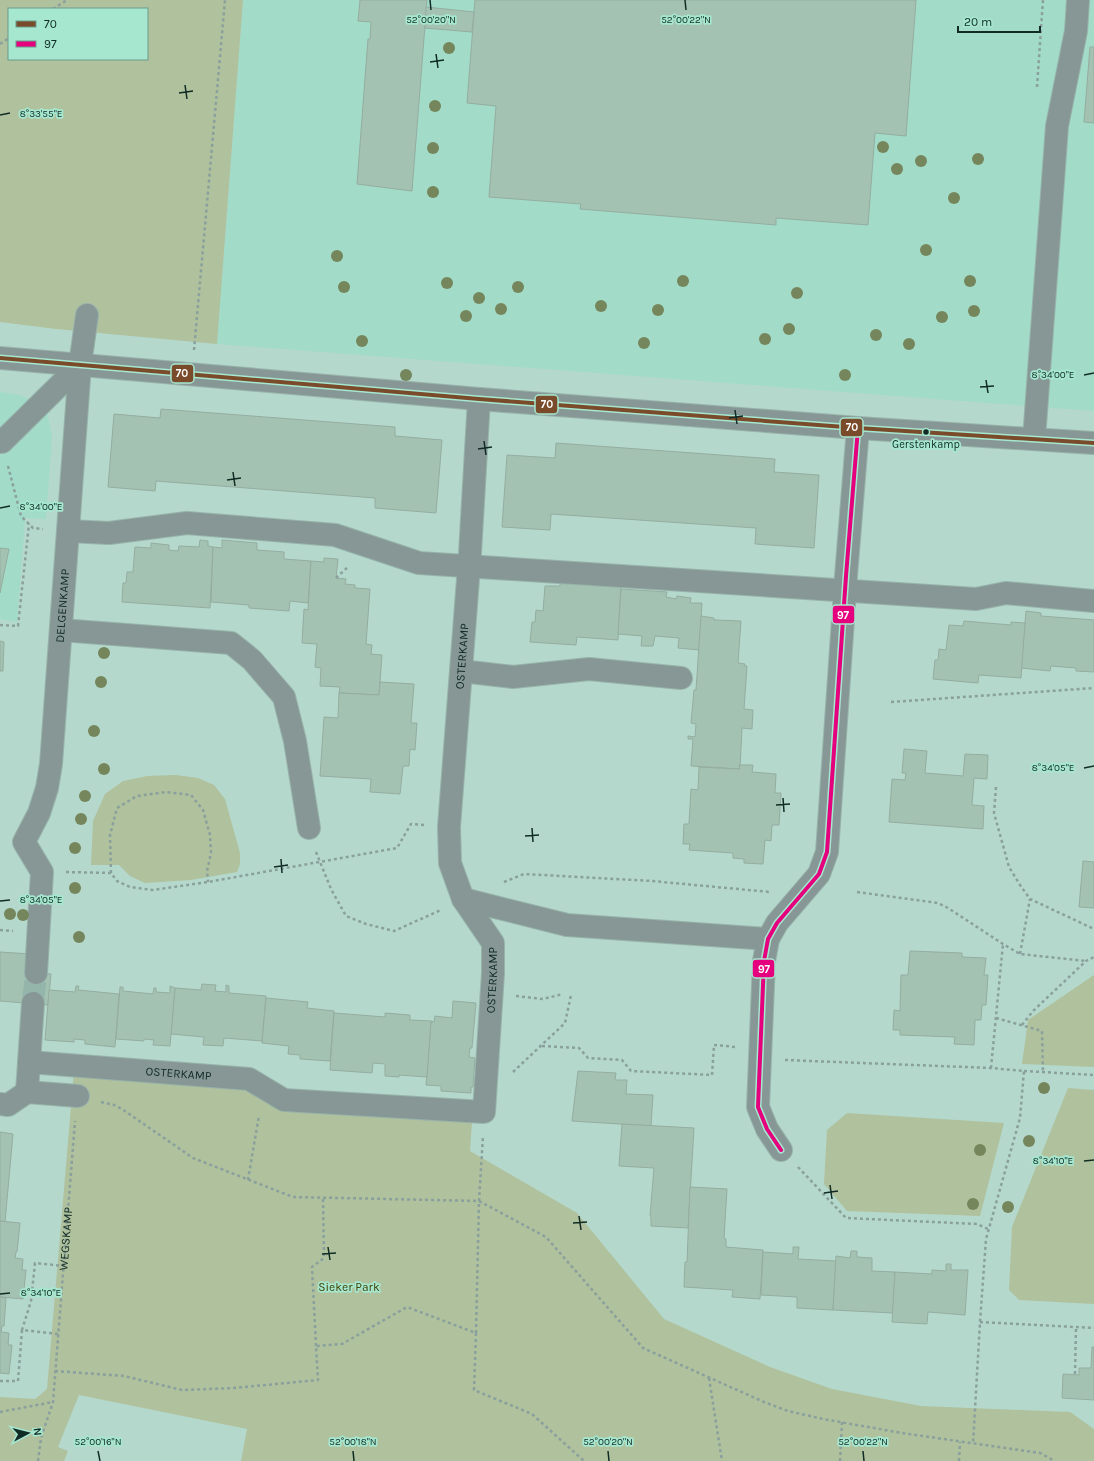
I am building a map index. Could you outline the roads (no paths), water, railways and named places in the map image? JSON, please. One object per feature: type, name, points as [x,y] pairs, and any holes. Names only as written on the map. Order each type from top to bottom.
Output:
[{"type":"street","points":[[1034,439],[1057,126],[1076,31],[1078,0]]},
{"type":"street","name":"DELGENKAMP","points":[[36,973],[42,872],[24,842],[39,813],[47,788],[51,764],[80,365],[87,315]]},
{"type":"street","points":[[0,358],[480,399],[858,428],[1094,443]]},
{"type":"street","points":[[1,442],[80,365]]},
{"type":"street","name":"OSTERKAMP","points":[[29,1062],[249,1079],[284,1100],[485,1104],[492,993],[493,943],[463,899],[450,863],[448,827],[461,671],[480,399]]},
{"type":"street","points":[[781,1150],[767,1128],[758,1107],[764,961],[768,939],[777,923],[819,874],[827,852],[858,428]]},
{"type":"street","points":[[68,531],[109,533],[187,523],[335,535],[419,563],[976,599],[1006,593],[1094,601]]},
{"type":"street","points":[[61,630],[231,643],[252,660],[284,697],[295,741],[309,828]]},
{"type":"street","points":[[461,671],[513,677],[589,669],[681,678]]},
{"type":"street","points":[[463,899],[567,925],[768,939]]},
{"type":"street","points":[[27,1092],[33,1003]]},
{"type":"street","points":[[0,1104],[8,1105],[27,1092],[78,1096]]},
{"type":"tunnel","points":[[33,1003],[36,973]]},
{"type":"place","name":"Gerstenkamp","points":[[926,432]]},
{"type":"park label","name":"Sieker Park","points":[[349,1287]]}]
